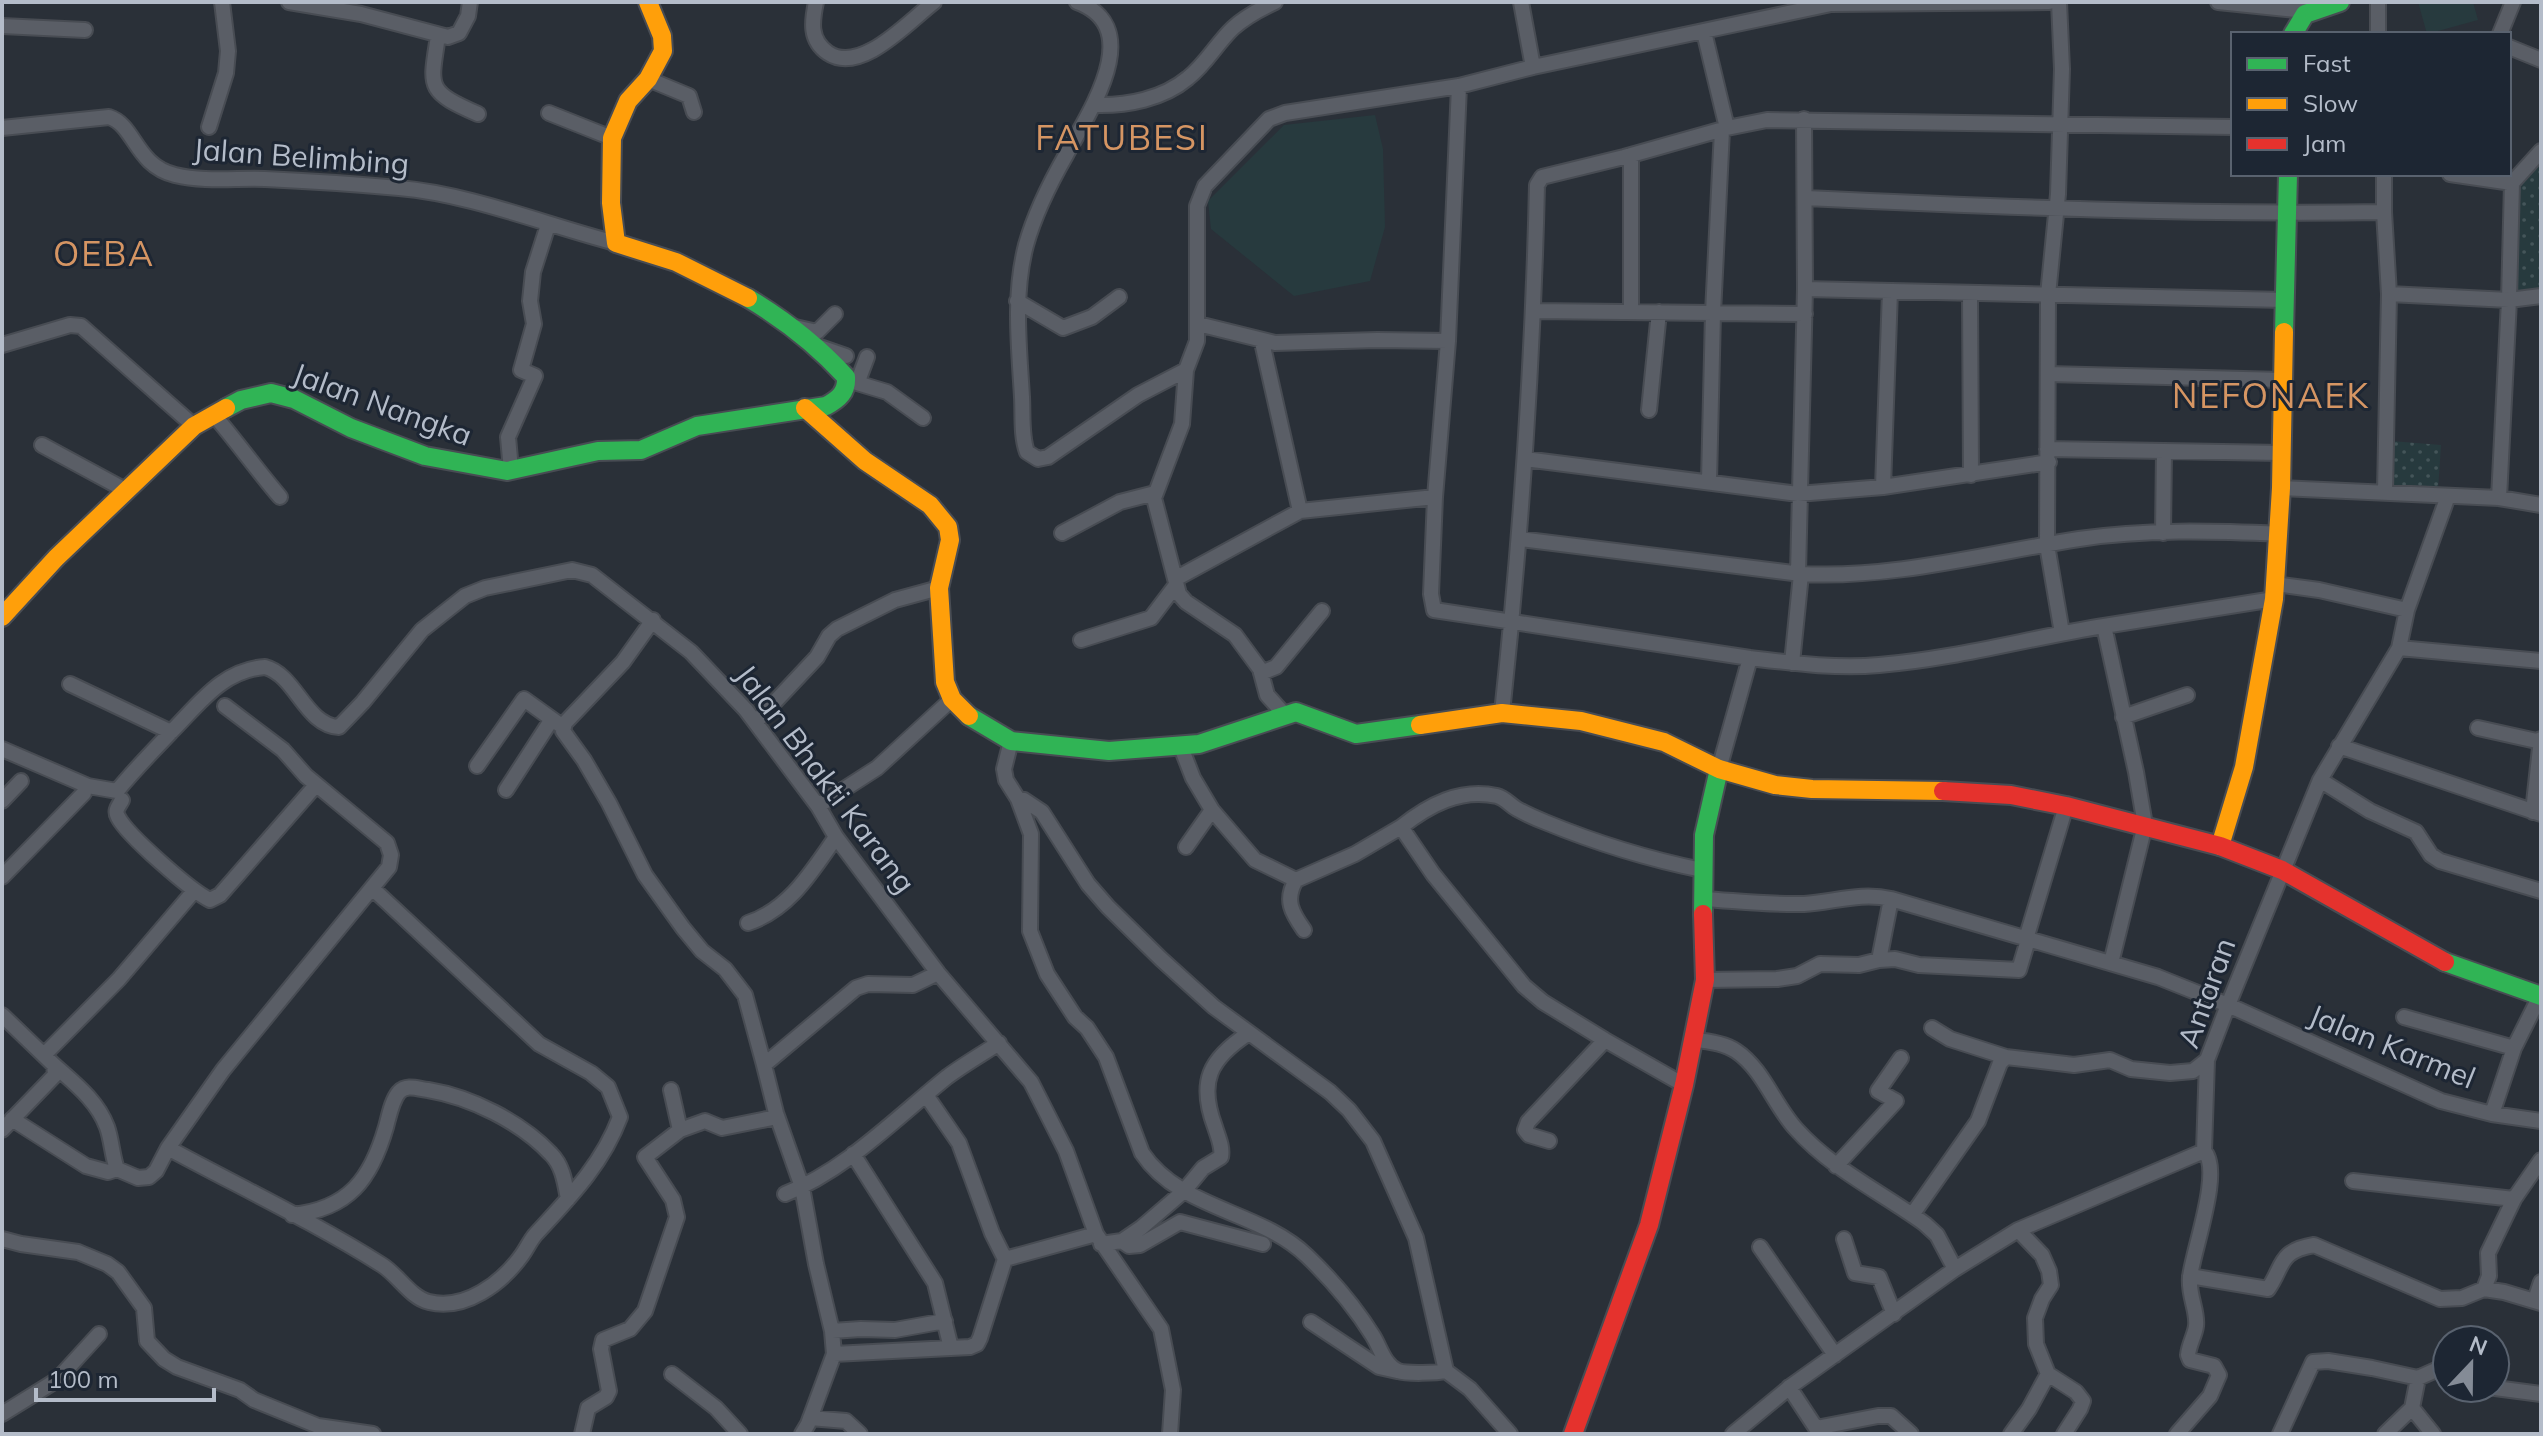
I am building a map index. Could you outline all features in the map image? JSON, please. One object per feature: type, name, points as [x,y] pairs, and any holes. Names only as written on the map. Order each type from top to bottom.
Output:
[{"type":"street","points":[[209,127],[226,73],[228,51],[222,2]]},
{"type":"street","points":[[289,2],[361,14],[448,37],[459,33],[468,16],[470,2]]},
{"type":"street","points":[[648,2],[664,45],[662,55],[648,79],[628,101],[612,138],[611,203],[616,243],[650,253],[710,278],[766,308],[819,347],[852,381],[887,392],[923,418]]},
{"type":"street","points":[[816,2],[812,28],[818,44],[834,56],[848,59],[881,45],[934,2]]},
{"type":"street","points":[[1077,2],[1092,10],[1107,30],[1110,53],[1105,79],[1095,105],[1036,215],[1026,247],[1017,301],[1025,447],[1030,455],[1038,459],[1048,457],[1138,395],[1186,370]]},
{"type":"street","points":[[1095,105],[1123,104],[1166,92],[1188,78],[1234,28],[1251,14],[1275,2]]},
{"type":"street","points":[[1521,2],[1533,67]]},
{"type":"street","points":[[1284,714],[1267,695],[1261,673],[1235,635],[1186,602],[1177,582],[1156,509],[1155,493],[1182,424],[1186,370],[1195,349],[1199,196],[1269,119],[1285,113],[1459,86],[1533,67],[1831,3],[2049,2]]},
{"type":"street","points":[[2059,2],[2062,69],[2057,209],[2048,295],[2047,545],[2062,633]]},
{"type":"street","points":[[2218,2],[2306,11],[2340,2]]},
{"type":"street","points":[[2378,2],[2378,32]]},
{"type":"street","points":[[2501,32],[2513,2]]},
{"type":"street","points":[[2293,32],[2306,11]]},
{"type":"street","points":[[2,26],[85,30]]},
{"type":"street","points":[[1704,32],[1725,129],[1713,313],[1709,481]]},
{"type":"street","points":[[438,36],[432,71],[434,85],[444,96],[478,114]]},
{"type":"street","points":[[2511,48],[2541,60]]},
{"type":"street","points":[[648,79],[689,96],[694,112]]},
{"type":"street","points":[[1459,86],[1448,341],[1435,497],[1431,594],[1434,610],[1750,658],[1792,663],[1875,665],[1916,661],[2275,592],[2319,590],[2407,610]]},
{"type":"street","points":[[549,113],[612,138]]},
{"type":"street","name":"Jalan Belimbing","points":[[2,128],[109,117],[123,125],[134,145],[156,167],[173,175],[416,190],[460,199],[616,243]]},
{"type":"street","points":[[1792,663],[1800,574],[1798,494],[1805,314],[1804,119]]},
{"type":"street","points":[[1502,713],[1520,539],[1539,180],[1545,175],[1767,120],[2231,127]]},
{"type":"street","points":[[2499,498],[2512,183],[2541,151]]},
{"type":"street","points":[[1631,155],[1631,312]]},
{"type":"street","points":[[2220,846],[2244,767],[2275,592],[2280,534],[2288,176]]},
{"type":"street","points":[[2384,176],[2389,294],[2385,491]]},
{"type":"street","points":[[2464,176],[2512,183]]},
{"type":"street","points":[[1806,198],[2057,209],[2384,212]]},
{"type":"street","points":[[511,470],[508,437],[535,376],[521,370],[534,324],[530,301],[533,272],[548,225]]},
{"type":"street","points":[[1805,289],[2285,300]]},
{"type":"street","points":[[1883,487],[1890,291]]},
{"type":"street","points":[[1970,294],[1971,475]]},
{"type":"street","points":[[2389,294],[2509,300],[2541,296]]},
{"type":"street","points":[[1017,301],[1063,328],[1092,317],[1119,297]]},
{"type":"street","points":[[1534,311],[1805,314]]},
{"type":"street","points":[[1649,410],[1659,312]]},
{"type":"street","points":[[795,327],[817,332],[835,314]]},
{"type":"street","points":[[1198,324],[1262,342],[1448,341]]},
{"type":"street","points":[[2,345],[70,325],[81,326],[194,426]]},
{"type":"street","points":[[1262,342],[1300,511]]},
{"type":"street","points":[[819,347],[846,356]]},
{"type":"street","points":[[852,381],[867,357]]},
{"type":"street","points":[[2048,374],[2283,380]]},
{"type":"street","name":"Jalan Nangka","points":[[2,617],[56,558],[194,426],[241,400],[271,393],[294,399],[351,428],[425,456],[473,468],[511,470],[598,451],[641,450],[697,426],[826,406],[839,399],[852,381]]},
{"type":"street","points":[[805,408],[865,461],[916,494],[943,518],[950,540],[939,588],[945,682],[952,699],[975,722],[1011,741],[1109,751],[1181,747],[1296,712],[1309,714],[1334,729],[1356,734],[1502,713],[1581,721],[1632,733],[1664,742],[1719,769],[1775,785],[1812,789],[1959,791],[2011,795],[2145,825],[2220,846],[2282,870],[2450,965],[2540,996],[2514,1048],[2492,1114]]},
{"type":"street","points":[[214,415],[280,497]]},
{"type":"street","points":[[42,445],[127,491]]},
{"type":"street","points":[[1525,459],[1798,494],[1971,475],[2048,456],[2164,452],[2282,453]]},
{"type":"street","points":[[2163,533],[2164,452]]},
{"type":"street","points":[[2281,488],[2499,498],[2541,505]]},
{"type":"street","points":[[1062,533],[1120,502],[1155,493]]},
{"type":"street","name":"Antaran","points":[[2177,1434],[2210,1396],[2219,1375],[2214,1366],[2190,1360],[2188,1355],[2196,1328],[2190,1276],[2208,1195],[2211,1164],[2204,1151],[2207,1060],[2320,780],[2399,648],[2407,610],[2448,496]]},
{"type":"street","points":[[1081,640],[1151,618],[1177,582],[1300,511],[1435,497]]},
{"type":"street","points":[[1520,539],[1800,574],[1860,573],[2082,538],[2228,531],[2280,534]]},
{"type":"street","name":"Jalan Bhakti Karang","points":[[2,749],[88,786],[117,791],[144,757],[212,688],[241,674],[265,667],[280,674],[326,724],[339,727],[422,630],[450,606],[485,588],[572,570],[583,571],[605,583],[691,652],[756,722],[818,806],[836,837],[938,973],[1031,1082],[1066,1151],[1099,1239],[1161,1329],[1173,1390],[1170,1434]]},
{"type":"street","points":[[756,722],[817,657],[829,636],[837,629],[895,600],[939,588]]},
{"type":"street","points":[[1261,673],[1276,667],[1322,611]]},
{"type":"street","points":[[506,790],[558,723],[623,662],[653,620]]},
{"type":"street","points":[[2104,626],[2145,825],[2111,963]]},
{"type":"street","points":[[2399,648],[2541,661]]},
{"type":"street","points":[[1573,1434],[1649,1225],[1684,1085],[1705,980],[1704,835],[1750,658]]},
{"type":"street","points":[[70,684],[171,732]]},
{"type":"street","points":[[2123,717],[2187,695]]},
{"type":"street","points":[[477,766],[524,699],[558,723],[609,803],[645,875],[702,951],[725,969],[745,995],[777,1117],[802,1187],[832,1331],[834,1354],[802,1434]]},
{"type":"street","points":[[818,806],[877,768],[952,699]]},
{"type":"street","points":[[49,1060],[55,1075],[7,1125],[86,1166],[108,1172],[117,1169],[138,1178],[149,1177],[223,1070],[389,867],[391,855],[387,843],[316,785],[283,750],[225,706]]},
{"type":"street","points":[[2339,746],[2537,813],[2541,740],[2478,728]]},
{"type":"street","points":[[1011,741],[1004,769],[1006,780],[1018,799],[1031,834],[1030,931],[1047,974],[1106,1057],[1142,1153],[1162,1176],[1184,1191],[1271,1231],[1306,1254],[1339,1290],[1373,1335],[1383,1357],[1398,1371]]},
{"type":"street","points":[[1181,747],[1193,778],[1212,810],[1255,860],[1296,880]]},
{"type":"street","points":[[2320,780],[2370,811],[2416,832],[2431,855],[2440,861],[2541,891]]},
{"type":"street","points":[[2,801],[21,781]]},
{"type":"street","points":[[122,800],[116,810],[117,816],[194,891],[210,900],[220,895],[316,785]]},
{"type":"street","points":[[2,877],[84,793]]},
{"type":"street","points":[[1304,930],[1293,914],[1289,899],[1296,880],[1355,854],[1401,827],[1426,807],[1462,797],[1499,796],[1527,815],[1578,836],[1647,858],[1702,870]]},
{"type":"street","points":[[1018,799],[1042,812],[1088,884],[1108,907],[1214,1007],[1330,1092],[1349,1110],[1373,1141],[1416,1238],[1446,1371],[1470,1389],[1510,1434]]},
{"type":"street","points":[[1705,980],[1777,979],[1797,976],[1820,964],[1859,965],[1895,959],[1919,965],[2019,970],[2066,806]]},
{"type":"street","points":[[1186,847],[1212,810]]},
{"type":"street","points":[[1401,827],[1433,874],[1524,986],[1543,1002],[1684,1085]]},
{"type":"street","points":[[748,923],[767,915],[795,893],[836,837]]},
{"type":"street","points":[[168,1148],[384,1266],[427,1302],[458,1304],[500,1278],[587,1178],[620,1117],[608,1087],[591,1073],[539,1044],[372,888]]},
{"type":"street","points":[[49,1060],[194,891]]},
{"type":"street","name":"Jalan Karmel","points":[[1703,899],[1774,905],[1861,896],[1891,899],[2158,977],[2228,1005],[2441,1101],[2492,1114],[2541,1121]]},
{"type":"street","points":[[1879,960],[1891,899]]},
{"type":"street","points":[[764,1065],[856,988],[868,984],[921,983],[938,973]]},
{"type":"street","points":[[2,1015],[84,1092],[102,1116],[117,1169]]},
{"type":"street","points":[[2404,1017],[2514,1048]]},
{"type":"street","points":[[1932,1028],[1950,1039],[2006,1057],[2074,1065],[2110,1060],[2131,1069],[2159,1073],[2193,1071],[2207,1060]]},
{"type":"street","points":[[1122,1241],[1184,1191],[1203,1168],[1222,1154],[1208,1103],[1208,1076],[1220,1057],[1249,1033]]},
{"type":"street","points":[[1549,1141],[1529,1135],[1525,1130],[1528,1122],[1605,1040]]},
{"type":"street","points":[[1694,1040],[1737,1051],[1764,1082],[1794,1127],[1836,1166],[1912,1215],[1937,1235],[1955,1269]]},
{"type":"street","points":[[785,1194],[802,1187],[853,1154],[951,1075],[999,1043]]},
{"type":"street","points":[[1912,1215],[1972,1132],[1985,1106],[1996,1071],[2006,1057]]},
{"type":"street","points":[[1836,1166],[1896,1101],[1878,1091],[1901,1058]]},
{"type":"street","points":[[291,1215],[316,1213],[362,1182],[380,1148],[393,1104],[399,1092],[409,1087],[452,1094],[527,1133],[559,1165],[568,1199]]},
{"type":"street","points":[[671,1090],[680,1130]]},
{"type":"street","points":[[834,1354],[970,1347],[977,1344],[1005,1259],[992,1233],[959,1143],[926,1095]]},
{"type":"street","points":[[582,1434],[588,1408],[606,1397],[609,1391],[601,1349],[603,1340],[630,1329],[645,1311],[677,1217],[673,1200],[645,1157],[680,1130],[705,1121],[722,1128],[777,1117]]},
{"type":"street","points":[[1733,1434],[1789,1387],[1955,1269],[2018,1230],[2204,1151]]},
{"type":"street","points":[[853,1154],[935,1283],[951,1348]]},
{"type":"street","points":[[2484,1289],[2489,1276],[2488,1253],[2514,1199],[2541,1160]]},
{"type":"street","points":[[2353,1181],[2514,1199]]},
{"type":"street","points":[[1005,1259],[1099,1239],[1122,1241],[1129,1246],[1140,1245],[1180,1222],[1263,1244]]},
{"type":"street","points":[[2018,1230],[2042,1255],[2049,1271],[2051,1285],[2035,1318],[2036,1344],[2048,1374],[2076,1392],[2083,1401],[2064,1434]]},
{"type":"street","points":[[2,1239],[78,1252],[118,1272],[144,1308],[147,1341],[164,1359],[177,1367],[240,1390],[254,1400],[318,1426],[373,1434]]},
{"type":"street","points":[[1844,1239],[1855,1273],[1879,1277],[1894,1314]]},
{"type":"street","points":[[2190,1276],[2268,1289],[2286,1256],[2314,1245],[2440,1299],[2462,1298],[2484,1289],[2538,1302],[2541,1282]]},
{"type":"street","points":[[1760,1247],[1835,1355]]},
{"type":"street","points":[[832,1331],[895,1330],[945,1321]]},
{"type":"street","points":[[1311,1322],[1379,1367],[1398,1371],[1446,1371]]},
{"type":"street","points":[[2,1414],[57,1380],[99,1334]]},
{"type":"street","points":[[2280,1434],[2313,1362],[2328,1361],[2418,1378],[2431,1372]]},
{"type":"street","points":[[672,1374],[716,1408],[740,1434]]},
{"type":"street","points":[[2011,1434],[2048,1374]]},
{"type":"street","points":[[2385,1434],[2412,1408],[2418,1378]]},
{"type":"street","points":[[1789,1387],[1816,1428],[1891,1416],[1911,1434]]},
{"type":"street","points":[[2511,1390],[2541,1394]]},
{"type":"street","points":[[2412,1408],[2433,1434]]},
{"type":"street","points":[[810,1418],[846,1421],[860,1434]]},
{"type":"green space","points":[[2418,2],[2473,2],[2478,20],[2426,32]]},
{"type":"green space","points":[[1375,115],[1383,149],[1385,227],[1370,281],[1294,296],[1211,229],[1208,201],[1284,125]]},
{"type":"green space","points":[[2541,159],[2541,292],[2516,294],[2519,186]]},
{"type":"green space","points":[[2391,441],[2441,445],[2438,490],[2388,486]]},
{"type":"traffic: fast","points":[[2294,32],[2305,14],[2340,2]]},
{"type":"traffic: fast","points":[[2284,332],[2288,176]]},
{"type":"traffic: fast","points":[[226,408],[241,400],[271,393],[294,399],[351,428],[425,456],[507,471],[598,451],[641,450],[697,426],[826,406],[838,398],[844,391],[846,377],[800,334],[748,298]]},
{"type":"traffic: fast","points":[[969,716],[1011,741],[1109,751],[1199,744],[1296,712],[1356,734],[1420,725]]},
{"type":"traffic: fast","points":[[1703,914],[1704,835],[1719,769]]},
{"type":"traffic: fast","points":[[2445,962],[2541,996]]},
{"type":"traffic: slow","points":[[648,2],[662,36],[663,51],[648,79],[628,101],[612,138],[611,203],[616,243],[676,262],[748,298]]},
{"type":"traffic: slow","points":[[2220,846],[2244,767],[2274,599],[2281,488],[2284,332]]},
{"type":"traffic: slow","points":[[2,617],[56,558],[194,426],[226,408]]},
{"type":"traffic: slow","points":[[805,408],[865,461],[930,505],[948,527],[950,540],[939,588],[945,682],[952,699],[969,716]]},
{"type":"traffic: slow","points":[[1420,725],[1502,713],[1581,721],[1664,742],[1719,769],[1775,785],[1812,789],[1943,791]]},
{"type":"traffic: jam","points":[[1943,791],[2011,795],[2220,846],[2282,870],[2445,962]]},
{"type":"traffic: jam","points":[[1573,1434],[1649,1225],[1684,1085],[1705,980],[1703,914]]},
{"type":"district","name":"FATUBESI","points":[[1122,138]]},
{"type":"district","name":"OEBA","points":[[104,254]]},
{"type":"district","name":"NEFONAEK","points":[[2271,396]]}]
